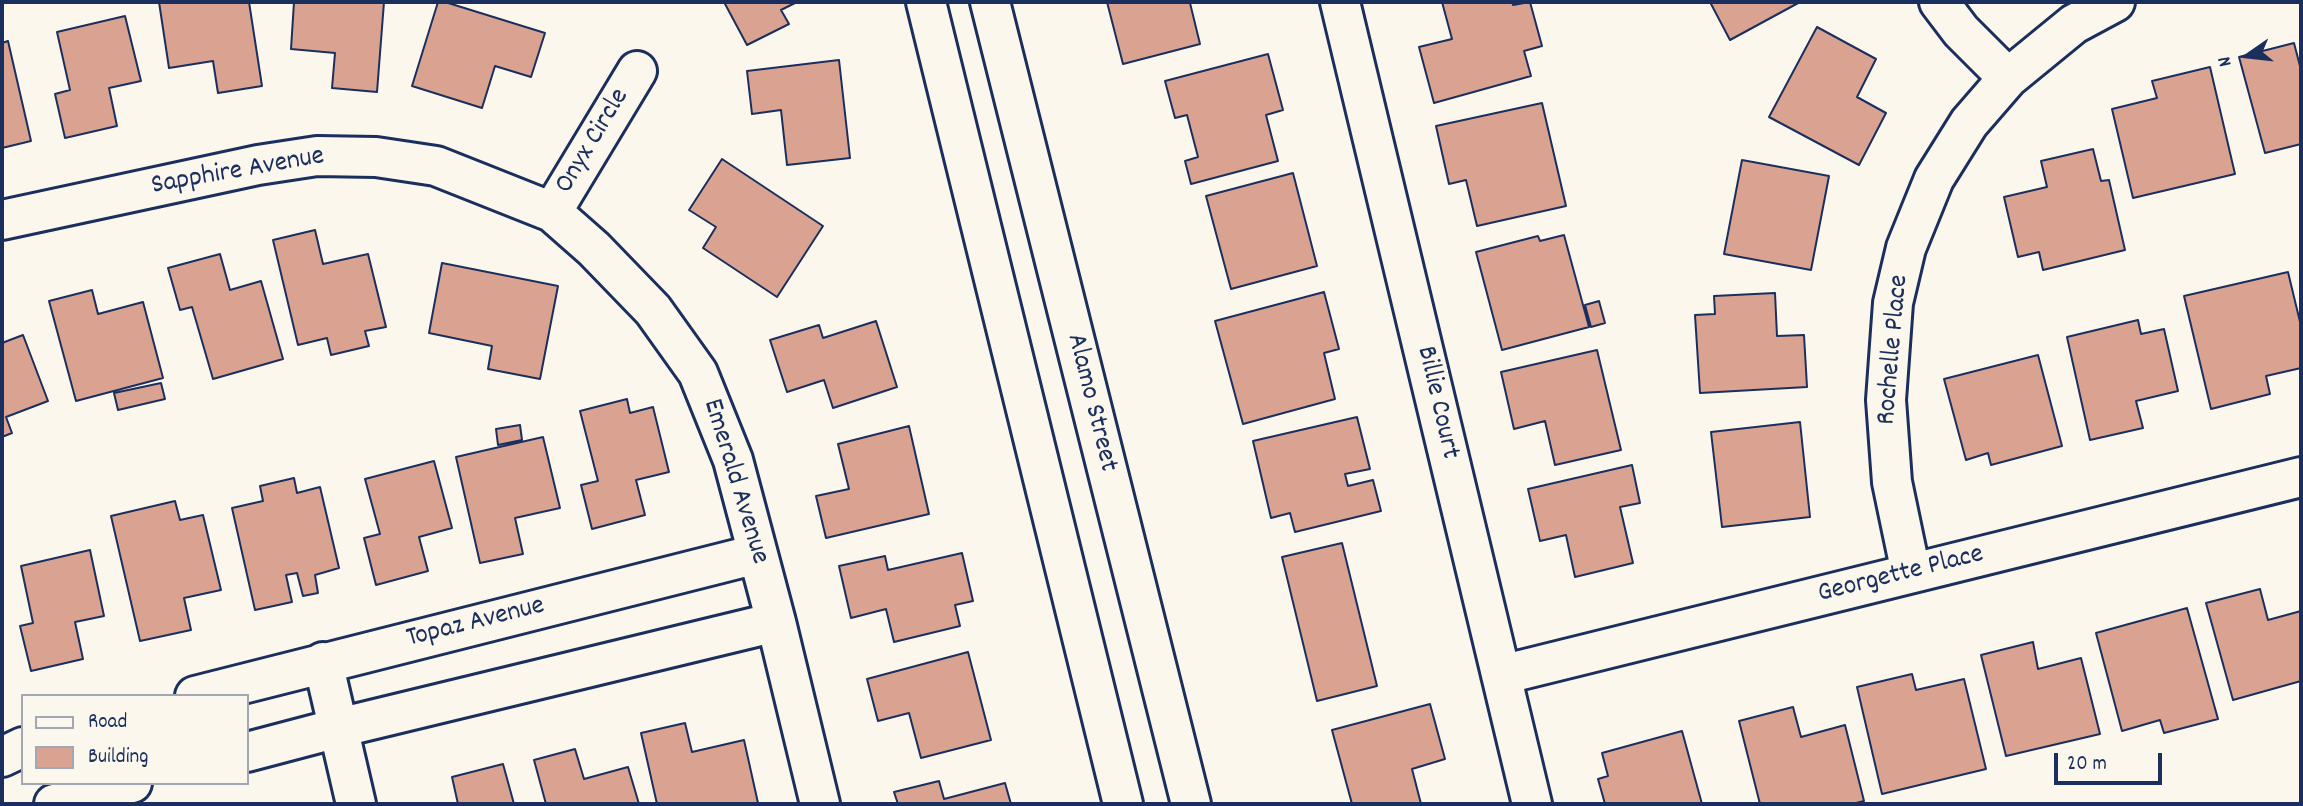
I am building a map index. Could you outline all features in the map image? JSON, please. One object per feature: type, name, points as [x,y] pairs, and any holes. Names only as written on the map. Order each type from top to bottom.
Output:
[{"type":"street","points":[[926,2],[1123,804]]},
{"type":"street","name":"Alamo Street","points":[[990,2],[1191,804]]},
{"type":"street","name":"Billie Court","points":[[1340,2],[1532,804]]},
{"type":"street","points":[[1939,2],[1961,31],[2008,78]]},
{"type":"street","name":"Rochelle Place","points":[[1911,573],[1892,482],[1885,400],[1893,303],[1906,248],[1934,179],[1969,123],[2008,78],[2074,24],[2115,2]]},
{"type":"street","name":"Onyx Circle","points":[[552,212],[637,71]]},
{"type":"street","name":"Sapphire Avenue","points":[[2,220],[258,165],[317,156],[376,157],[436,166],[552,212]]},
{"type":"street","name":"Emerald Avenue","points":[[552,212],[594,248],[653,310],[698,373],[733,460],[820,804]]},
{"type":"street","name":"Georgette Place","points":[[1501,675],[2301,477]]},
{"type":"street","name":"Topaz Avenue","points":[[203,694],[757,554]]},
{"type":"street","points":[[248,752],[776,622]]},
{"type":"street","points":[[323,662],[356,804]]},
{"type":"street","points":[[2,757],[21,748]]},
{"type":"street","points":[[54,804],[125,785]]},
{"type":"building","points":[[159,2],[249,2],[262,86],[218,93],[213,61],[169,68]]},
{"type":"building","points":[[294,2],[384,2],[377,92],[332,88],[335,53],[291,49]]},
{"type":"building","points":[[438,2],[545,33],[531,77],[495,66],[482,108],[412,86]]},
{"type":"building","points":[[724,2],[797,2],[781,10],[789,24],[747,45]]},
{"type":"building","points":[[1107,2],[1196,2],[1190,3],[1200,44],[1123,64]]},
{"type":"building","points":[[1442,2],[1512,2],[1513,5],[1530,2],[1542,46],[1524,51],[1531,76],[1434,103],[1419,47],[1452,39]]},
{"type":"building","points":[[1710,2],[1800,2],[1730,40]]},
{"type":"building","points":[[125,16],[141,81],[109,88],[117,126],[65,138],[55,94],[70,90],[57,32]]},
{"type":"building","points":[[1817,27],[1876,59],[1857,97],[1886,113],[1859,165],[1769,117]]},
{"type":"building","points":[[8,41],[31,141],[2,148],[2,43]]},
{"type":"building","points":[[2294,43],[2301,70],[2301,144],[2265,153],[2239,57]]},
{"type":"building","points":[[1268,54],[1283,110],[1266,115],[1278,161],[1191,184],[1185,161],[1198,157],[1187,115],[1175,118],[1165,81]]},
{"type":"building","points":[[839,60],[850,158],[787,165],[781,110],[752,114],[747,71]]},
{"type":"building","points":[[2210,67],[2235,174],[2133,198],[2112,109],[2157,98],[2152,81]]},
{"type":"building","points":[[1542,103],[1566,206],[1477,226],[1466,180],[1449,184],[1436,126]]},
{"type":"building","points":[[2093,149],[2101,181],[2109,180],[2125,250],[2043,270],[2039,252],[2018,257],[2004,197],[2047,187],[2041,161]]},
{"type":"building","points":[[722,159],[823,226],[777,297],[703,248],[716,227],[689,210]]},
{"type":"building","points":[[1742,160],[1829,176],[1811,270],[1724,254]]},
{"type":"building","points":[[1293,173],[1317,266],[1231,289],[1206,196]]},
{"type":"building","points":[[315,230],[323,264],[368,254],[386,327],[365,331],[369,346],[331,355],[327,338],[298,345],[273,240]]},
{"type":"building","points":[[1564,235],[1589,327],[1502,350],[1476,252],[1538,236],[1540,241]]},
{"type":"building","points":[[220,254],[230,290],[261,281],[283,359],[213,379],[192,307],[180,310],[168,268]]},
{"type":"building","points":[[442,263],[558,286],[540,379],[488,369],[492,346],[429,333]]},
{"type":"building","points":[[2288,272],[2301,326],[2301,368],[2266,376],[2270,394],[2211,409],[2184,296]]},
{"type":"building","points":[[92,290],[98,314],[143,302],[163,378],[76,401],[49,301]]},
{"type":"building","points":[[1324,292],[1339,349],[1324,353],[1335,399],[1243,424],[1215,321]]},
{"type":"building","points":[[1775,293],[1777,336],[1804,335],[1807,387],[1700,393],[1695,315],[1715,314],[1714,296]]},
{"type":"building","points":[[1599,301],[1605,323],[1591,327],[1585,305]]},
{"type":"building","points":[[2138,320],[2141,334],[2164,329],[2178,391],[2136,401],[2143,428],[2090,440],[2067,337]]},
{"type":"building","points":[[876,321],[897,387],[833,408],[824,380],[787,392],[770,340],[819,325],[823,338]]},
{"type":"building","points":[[23,335],[48,401],[6,417],[12,433],[2,437],[2,343]]},
{"type":"building","points":[[1597,350],[1621,450],[1555,465],[1545,421],[1514,429],[1501,372]]},
{"type":"building","points":[[2038,355],[2062,446],[1991,465],[1988,453],[1966,460],[1944,379]]},
{"type":"building","points":[[161,383],[165,399],[118,410],[114,393]]},
{"type":"building","points":[[627,399],[630,413],[653,407],[669,472],[636,480],[645,515],[592,529],[581,485],[598,481],[580,411]]},
{"type":"building","points":[[1357,417],[1370,469],[1345,474],[1348,486],[1373,480],[1381,511],[1295,532],[1290,513],[1271,518],[1253,441]]},
{"type":"building","points":[[1800,422],[1810,517],[1722,527],[1711,432]]},
{"type":"building","points":[[520,425],[522,440],[498,445],[496,429]]},
{"type":"building","points":[[909,426],[929,514],[826,538],[816,496],[849,489],[838,444]]},
{"type":"building","points":[[543,437],[560,508],[515,518],[523,554],[480,563],[456,457]]},
{"type":"building","points":[[434,461],[452,528],[419,537],[428,571],[376,585],[364,538],[380,534],[365,479]]},
{"type":"building","points":[[1632,465],[1640,503],[1620,507],[1633,563],[1575,577],[1566,535],[1540,541],[1528,489]]},
{"type":"building","points":[[294,478],[297,493],[320,487],[339,568],[315,575],[318,593],[303,596],[297,573],[286,575],[292,602],[255,610],[232,508],[263,501],[260,486]]},
{"type":"building","points":[[175,501],[180,520],[203,515],[221,590],[184,598],[191,630],[140,641],[111,516]]},
{"type":"building","points":[[1342,543],[1377,686],[1317,701],[1282,557]]},
{"type":"building","points":[[90,550],[104,616],[75,622],[83,659],[31,671],[20,626],[33,623],[21,566]]},
{"type":"building","points":[[962,553],[973,601],[955,605],[960,626],[894,642],[886,609],[851,618],[839,566],[885,556],[888,570]]},
{"type":"building","points":[[2260,589],[2268,620],[2301,611],[2301,681],[2233,700],[2206,603]]},
{"type":"building","points":[[2187,608],[2218,719],[2164,733],[2160,720],[2122,731],[2096,633]]},
{"type":"building","points":[[2033,642],[2038,669],[2081,658],[2100,734],[2006,756],[1981,655]]},
{"type":"building","points":[[968,652],[991,740],[921,758],[909,713],[878,721],[867,679]]},
{"type":"building","points":[[1912,674],[1916,690],[1964,679],[1986,769],[1882,794],[1857,687]]},
{"type":"building","points":[[1430,704],[1445,759],[1412,769],[1421,804],[1352,804],[1332,730]]},
{"type":"building","points":[[1793,707],[1801,737],[1845,725],[1864,801],[1852,804],[1760,804],[1739,721]]},
{"type":"building","points":[[685,723],[692,752],[744,740],[758,803],[657,804],[641,733]]},
{"type":"building","points":[[1682,731],[1702,804],[1605,804],[1598,779],[1608,776],[1602,753]]},
{"type":"building","points":[[575,749],[584,779],[628,767],[639,804],[546,804],[534,760]]},
{"type":"building","points":[[503,764],[514,804],[458,804],[452,777]]},
{"type":"building","points":[[939,781],[944,799],[1005,783],[1011,804],[898,804],[894,792]]}]
